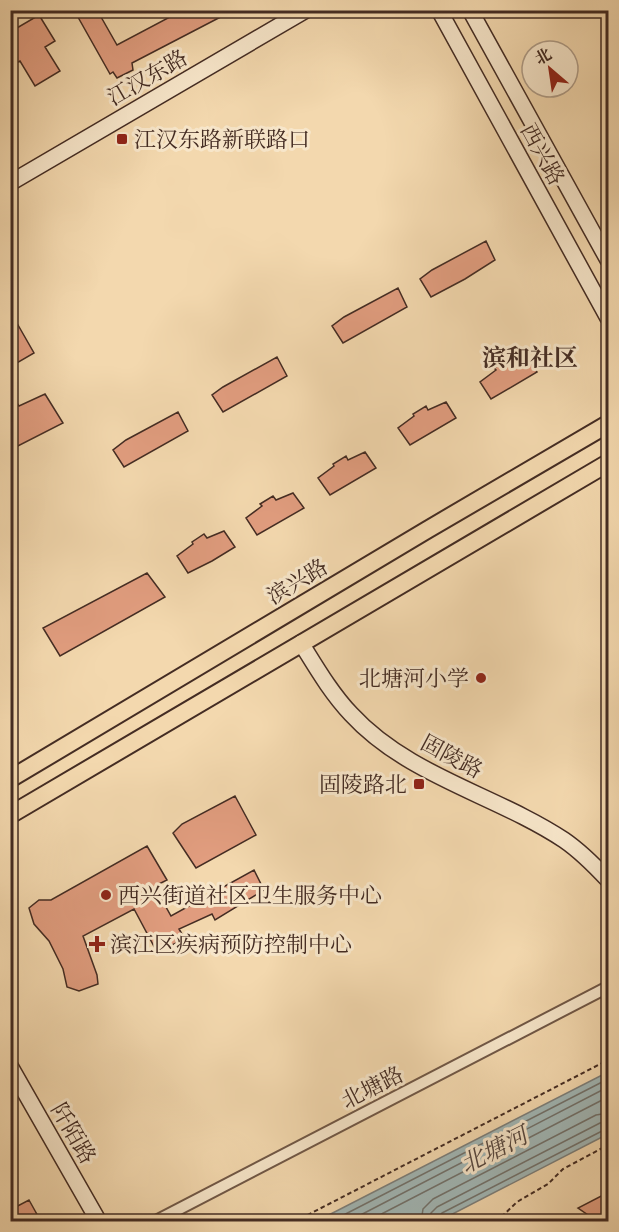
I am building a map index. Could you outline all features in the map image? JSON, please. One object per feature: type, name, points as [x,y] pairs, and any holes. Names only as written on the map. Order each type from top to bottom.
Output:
[{"type":"main road","name":"滨兴路","points":[[10,778],[609,424]]},
{"type":"main road","points":[[10,815],[609,463]]},
{"type":"street","name":"江汉东路","points":[[11,182],[306,10]]},
{"type":"street","name":"西兴路","points":[[439,10],[609,318]]},
{"type":"street","name":"西兴路","points":[[470,10],[609,260]]},
{"type":"street","name":"固陵路","points":[[301,643],[324,680],[352,715],[385,743],[427,771],[519,815],[565,841],[609,880]]},
{"type":"street","name":"北塘路","points":[[154,1221],[609,987]]},
{"type":"street","name":"阡陌路","points":[[10,1066],[99,1221]]},
{"type":"path","points":[[294,1221],[609,1060]]},
{"type":"path","points":[[496,1221],[517,1202],[548,1184],[564,1170],[609,1146]]},
{"type":"water","name":"北塘河","points":[[608,1072],[608,1134],[439,1221],[317,1221]]},
{"type":"building","points":[[74,10],[97,10],[117,45],[183,10],[234,10],[132,63],[133,70],[117,78],[113,72],[110,74]]},
{"type":"building","points":[[39,15],[55,41],[45,47],[60,71],[35,86],[20,61],[10,66],[10,32]]},
{"type":"building","points":[[486,241],[495,260],[431,297],[420,279],[432,270]]},
{"type":"building","points":[[398,288],[407,307],[343,343],[332,326],[344,317]]},
{"type":"building","points":[[10,311],[34,353],[10,367]]},
{"type":"building","points":[[527,356],[537,372],[491,399],[480,382],[496,370],[494,368],[507,360],[510,364]]},
{"type":"building","points":[[277,357],[287,376],[223,412],[212,395]]},
{"type":"building","points":[[45,394],[63,423],[10,450],[10,407],[17,403],[19,406]]},
{"type":"building","points":[[446,402],[456,418],[410,445],[398,428],[426,406],[428,410]]},
{"type":"building","points":[[178,412],[188,431],[124,467],[113,450],[126,440]]},
{"type":"building","points":[[365,452],[376,468],[330,495],[318,478],[346,456],[348,460]]},
{"type":"building","points":[[293,493],[304,508],[257,535],[246,518],[262,506],[260,504],[273,496],[276,500]]},
{"type":"building","points":[[224,531],[235,547],[188,573],[177,556],[204,534],[207,538]]},
{"type":"building","points":[[147,573],[165,597],[60,656],[43,628]]},
{"type":"building","name":"滨江区疾病预防控制中心","points":[[235,796],[256,835],[196,868],[173,833],[182,824]]},
{"type":"building","points":[[147,846],[167,880],[159,884],[160,887],[156,889],[171,916],[254,870],[264,890],[215,920],[212,914],[179,929],[185,939],[157,952],[134,909],[83,936],[98,984],[79,991],[67,987],[63,969],[49,941],[34,924],[29,908],[39,900],[51,900]]},
{"type":"building","points":[[609,1192],[609,1221],[597,1221],[578,1208]]},
{"type":"building","points":[[29,1200],[39,1218],[34,1221],[10,1221],[10,1210]]},
{"type":"place","name":"江汉东路新联路口","points":[[122,139]]},
{"type":"place","name":"北塘河小学","points":[[481,678]]},
{"type":"place","name":"固陵路北","points":[[419,784]]},
{"type":"place","name":"西兴街道社区卫生服务中心","points":[[106,895]]},
{"type":"place","name":"滨江区疾病预防控制中心","points":[[97,944]]},
{"type":"district","name":"滨和社区","points":[[530,358]]}]
